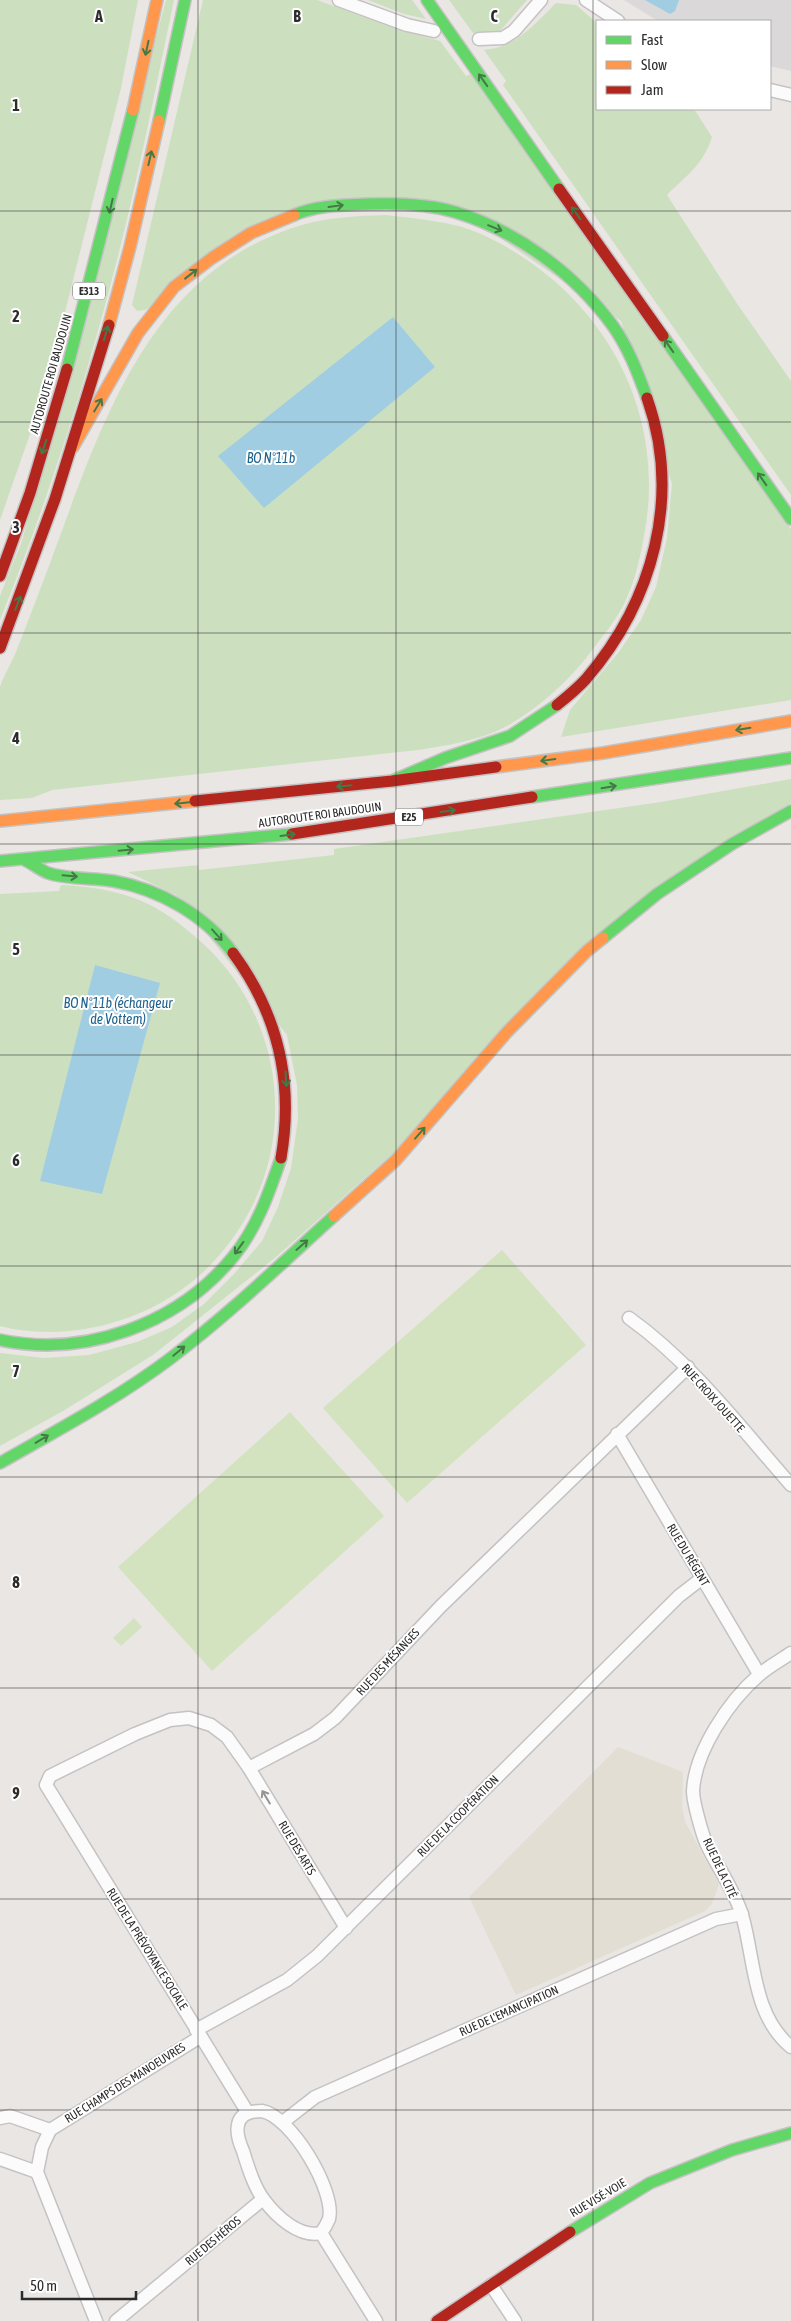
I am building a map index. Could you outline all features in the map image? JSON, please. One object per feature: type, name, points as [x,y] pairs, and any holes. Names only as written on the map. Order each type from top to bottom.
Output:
[{"type":"main road","name":"AUTOROUTE ROI BAUDOUIN","points":[[0,576],[15,538],[55,415],[104,236],[157,0]]},
{"type":"main road","name":"E313","points":[[0,648],[39,549],[73,447],[130,247],[185,0]]},
{"type":"main road","points":[[427,0],[791,519]]},
{"type":"main road","points":[[73,447],[138,333],[174,288],[212,258],[251,233],[298,213],[340,205],[396,204],[455,212],[507,234],[545,257],[585,292],[614,327],[638,372],[656,421],[663,485],[657,542],[639,598],[622,630],[585,680],[553,709],[510,736],[445,758],[392,781]]},
{"type":"main road","points":[[0,821],[392,781],[603,752],[791,721]]},
{"type":"main road","name":"AUTOROUTE ROI BAUDOUIN","points":[[0,862],[277,836],[791,758]]},
{"type":"main road","points":[[0,1463],[103,1402],[171,1358],[246,1295],[396,1160],[507,1032],[587,951],[657,894],[732,844],[791,812]]},
{"type":"main road","points":[[0,1340],[11,1343],[62,1346],[110,1339],[151,1324],[198,1295],[225,1268],[261,1216],[283,1150],[287,1112],[285,1072],[273,1025],[239,961],[209,926],[164,897],[123,883],[50,874],[25,860]]},
{"type":"main road","name":"RUE VISÉ-VOIE","points":[[437,2321],[575,2228],[650,2183],[732,2150],[791,2133]]},
{"type":"street","points":[[339,0],[406,25],[434,31]]},
{"type":"street","points":[[479,40],[503,38],[514,30],[541,0]]},
{"type":"street","points":[[586,0],[616,20]]},
{"type":"street","points":[[771,90],[791,95]]},
{"type":"street","name":"RUE CROIX JOUETTE","points":[[629,1318],[650,1333],[688,1367],[791,1485]]},
{"type":"street","name":"RUE DES MÉSANGES","points":[[249,1768],[314,1734],[335,1718],[424,1624],[617,1434],[688,1367]]},
{"type":"street","name":"RUE DU RÉGENT","points":[[617,1434],[701,1579],[735,1630],[759,1674]]},
{"type":"street","name":"RUE DE LA COOPÉRATION","points":[[198,2033],[300,1971],[346,1928],[678,1596],[701,1579]]},
{"type":"street","name":"RUE DE LA CITÉ","points":[[791,1654],[759,1674],[725,1713],[702,1751],[693,1792],[706,1842],[742,1914],[762,2006],[782,2040],[791,2047]]},
{"type":"street","name":"RUE DE LA PRÉVOYANCE SOCIALE","points":[[248,2113],[46,1785],[50,1776],[62,1768],[146,1729],[181,1718],[197,1719],[221,1731],[249,1768]]},
{"type":"street","name":"RUE DES ARTS","points":[[249,1768],[346,1928]]},
{"type":"street","name":"RUE DE L'EMANCIPATION","points":[[283,2122],[305,2104],[323,2094],[716,1919],[742,1914]]},
{"type":"street","name":"RUE CHAMPS DES MANOEUVRES","points":[[50,2130],[198,2033]]},
{"type":"street","points":[[268,2112],[283,2122],[302,2145],[325,2192],[329,2220],[321,2233],[307,2234],[295,2228],[263,2200],[246,2161],[239,2138],[238,2125],[241,2118],[248,2113],[268,2112]]},
{"type":"street","points":[[0,2118],[10,2116],[50,2130],[42,2147],[37,2172],[96,2321]]},
{"type":"street","points":[[0,2159],[37,2172]]},
{"type":"street","name":"RUE DES HÉROS","points":[[116,2321],[263,2200]]},
{"type":"street","points":[[321,2233],[376,2321]]},
{"type":"street","points":[[491,2285],[515,2321]]},
{"type":"shaded area","points":[[624,0],[791,0],[791,71],[771,66],[771,20],[656,20]]},
{"type":"shaded area","points":[[618,1747],[683,1772],[682,1807],[685,1822],[719,1884],[715,1896],[711,1905],[705,1911],[516,1995],[469,1897]]},
{"type":"green space","points":[[0,0],[138,0],[121,88],[46,388],[0,520]]},
{"type":"green space","points":[[166,0],[174,0],[149,122],[109,292],[67,434],[35,528],[0,620],[0,596],[22,541]]},
{"type":"green space","points":[[203,0],[317,0],[403,31],[440,41],[466,76],[471,74],[791,529],[791,700],[561,737],[570,710],[618,653],[641,620],[656,587],[667,538],[672,484],[621,321],[455,207],[297,208],[145,310],[137,311],[132,305]]},
{"type":"green space","points":[[368,0],[412,0],[426,19],[404,14]]},
{"type":"green space","points":[[449,0],[527,0],[500,31],[473,33]]},
{"type":"green space","points":[[556,3],[576,5],[596,22],[596,110],[695,110],[712,137],[699,162],[667,195],[736,302],[791,381],[791,495],[503,85],[506,81],[484,50],[505,45],[532,27]]},
{"type":"green space","points":[[386,215],[458,226],[481,234],[523,257],[560,286],[591,319],[616,357],[635,398],[646,442],[649,488],[644,536],[637,569],[629,594],[615,619],[587,657],[556,690],[507,726],[474,739],[418,750],[52,790],[32,798],[0,800],[0,687],[16,652],[97,439],[119,393],[144,349],[174,309],[210,274],[252,245],[312,222],[344,217]]},
{"type":"green space","points":[[791,779],[791,803],[616,919],[393,1153],[276,1257],[153,1355],[63,1411],[0,1446],[0,1353],[44,1358],[89,1355],[137,1342],[172,1327],[204,1304],[234,1274],[262,1241],[278,1207],[291,1168],[298,1119],[297,1085],[287,1035],[176,895],[128,872],[198,865],[199,870],[334,855],[334,849],[661,802]]},
{"type":"green space","points":[[61,885],[105,890],[131,897],[147,904],[185,928],[222,964],[246,998],[263,1035],[273,1074],[275,1115],[270,1155],[257,1195],[237,1232],[203,1272],[177,1293],[130,1317],[99,1326],[49,1332],[0,1326],[0,894],[59,891]]},
{"type":"green space","points":[[502,1250],[586,1345],[407,1503],[323,1408]]},
{"type":"green space","points":[[290,1412],[384,1516],[212,1671],[118,1567]]},
{"type":"green space","points":[[134,1618],[142,1627],[121,1646],[113,1638]]},
{"type":"water","points":[[645,0],[679,0],[675,11],[670,14]]},
{"type":"water","name":"BO N°11b","points":[[393,317],[435,367],[264,508],[218,456]]},
{"type":"water","name":"BO N°11b (échangeur de Vottem)","points":[[95,965],[160,983],[102,1194],[40,1181]]},
{"type":"traffic: fast","points":[[159,121],[185,0]]},
{"type":"traffic: fast","points":[[427,0],[559,189]]},
{"type":"traffic: fast","points":[[67,369],[133,110]]},
{"type":"traffic: fast","points":[[294,215],[312,209],[331,206],[413,205],[435,207],[455,212],[501,231],[523,243],[563,272],[598,307],[613,326],[628,351],[647,398]]},
{"type":"traffic: fast","points":[[663,336],[791,519]]},
{"type":"traffic: fast","points":[[392,781],[445,758],[510,736],[557,705]]},
{"type":"traffic: fast","points":[[532,797],[791,758]]},
{"type":"traffic: fast","points":[[603,938],[657,894],[732,844],[791,811]]},
{"type":"traffic: fast","points":[[0,861],[292,834]]},
{"type":"traffic: fast","points":[[25,860],[45,872],[55,875],[113,881],[147,890],[164,897],[209,927],[233,953]]},
{"type":"traffic: fast","points":[[0,1340],[32,1344],[65,1344],[97,1339],[128,1330],[158,1317],[185,1301],[211,1281],[241,1246],[256,1222],[281,1158]]},
{"type":"traffic: fast","points":[[0,1463],[66,1426],[151,1373],[234,1307],[334,1216]]},
{"type":"traffic: fast","points":[[570,2232],[650,2183],[732,2150],[791,2133]]},
{"type":"traffic: slow","points":[[133,110],[157,0]]},
{"type":"traffic: slow","points":[[109,325],[130,247],[159,121]]},
{"type":"traffic: slow","points":[[73,447],[138,333],[174,287],[212,258],[251,233],[294,215]]},
{"type":"traffic: slow","points":[[496,767],[603,753],[791,721]]},
{"type":"traffic: slow","points":[[0,821],[195,801]]},
{"type":"traffic: slow","points":[[334,1216],[396,1160],[507,1032],[587,951],[603,938]]},
{"type":"traffic: jam","points":[[559,189],[663,336]]},
{"type":"traffic: jam","points":[[0,648],[55,499],[109,325]]},
{"type":"traffic: jam","points":[[0,576],[30,493],[67,369]]},
{"type":"traffic: jam","points":[[557,705],[576,690],[609,649],[629,616],[644,582],[655,546],[661,510],[662,473],[657,435],[647,398]]},
{"type":"traffic: jam","points":[[195,801],[392,781],[496,767]]},
{"type":"traffic: jam","points":[[292,834],[532,797]]},
{"type":"traffic: jam","points":[[233,953],[249,976],[261,1000],[279,1050],[285,1103],[285,1130],[281,1158]]},
{"type":"traffic: jam","points":[[437,2321],[570,2232]]}]
